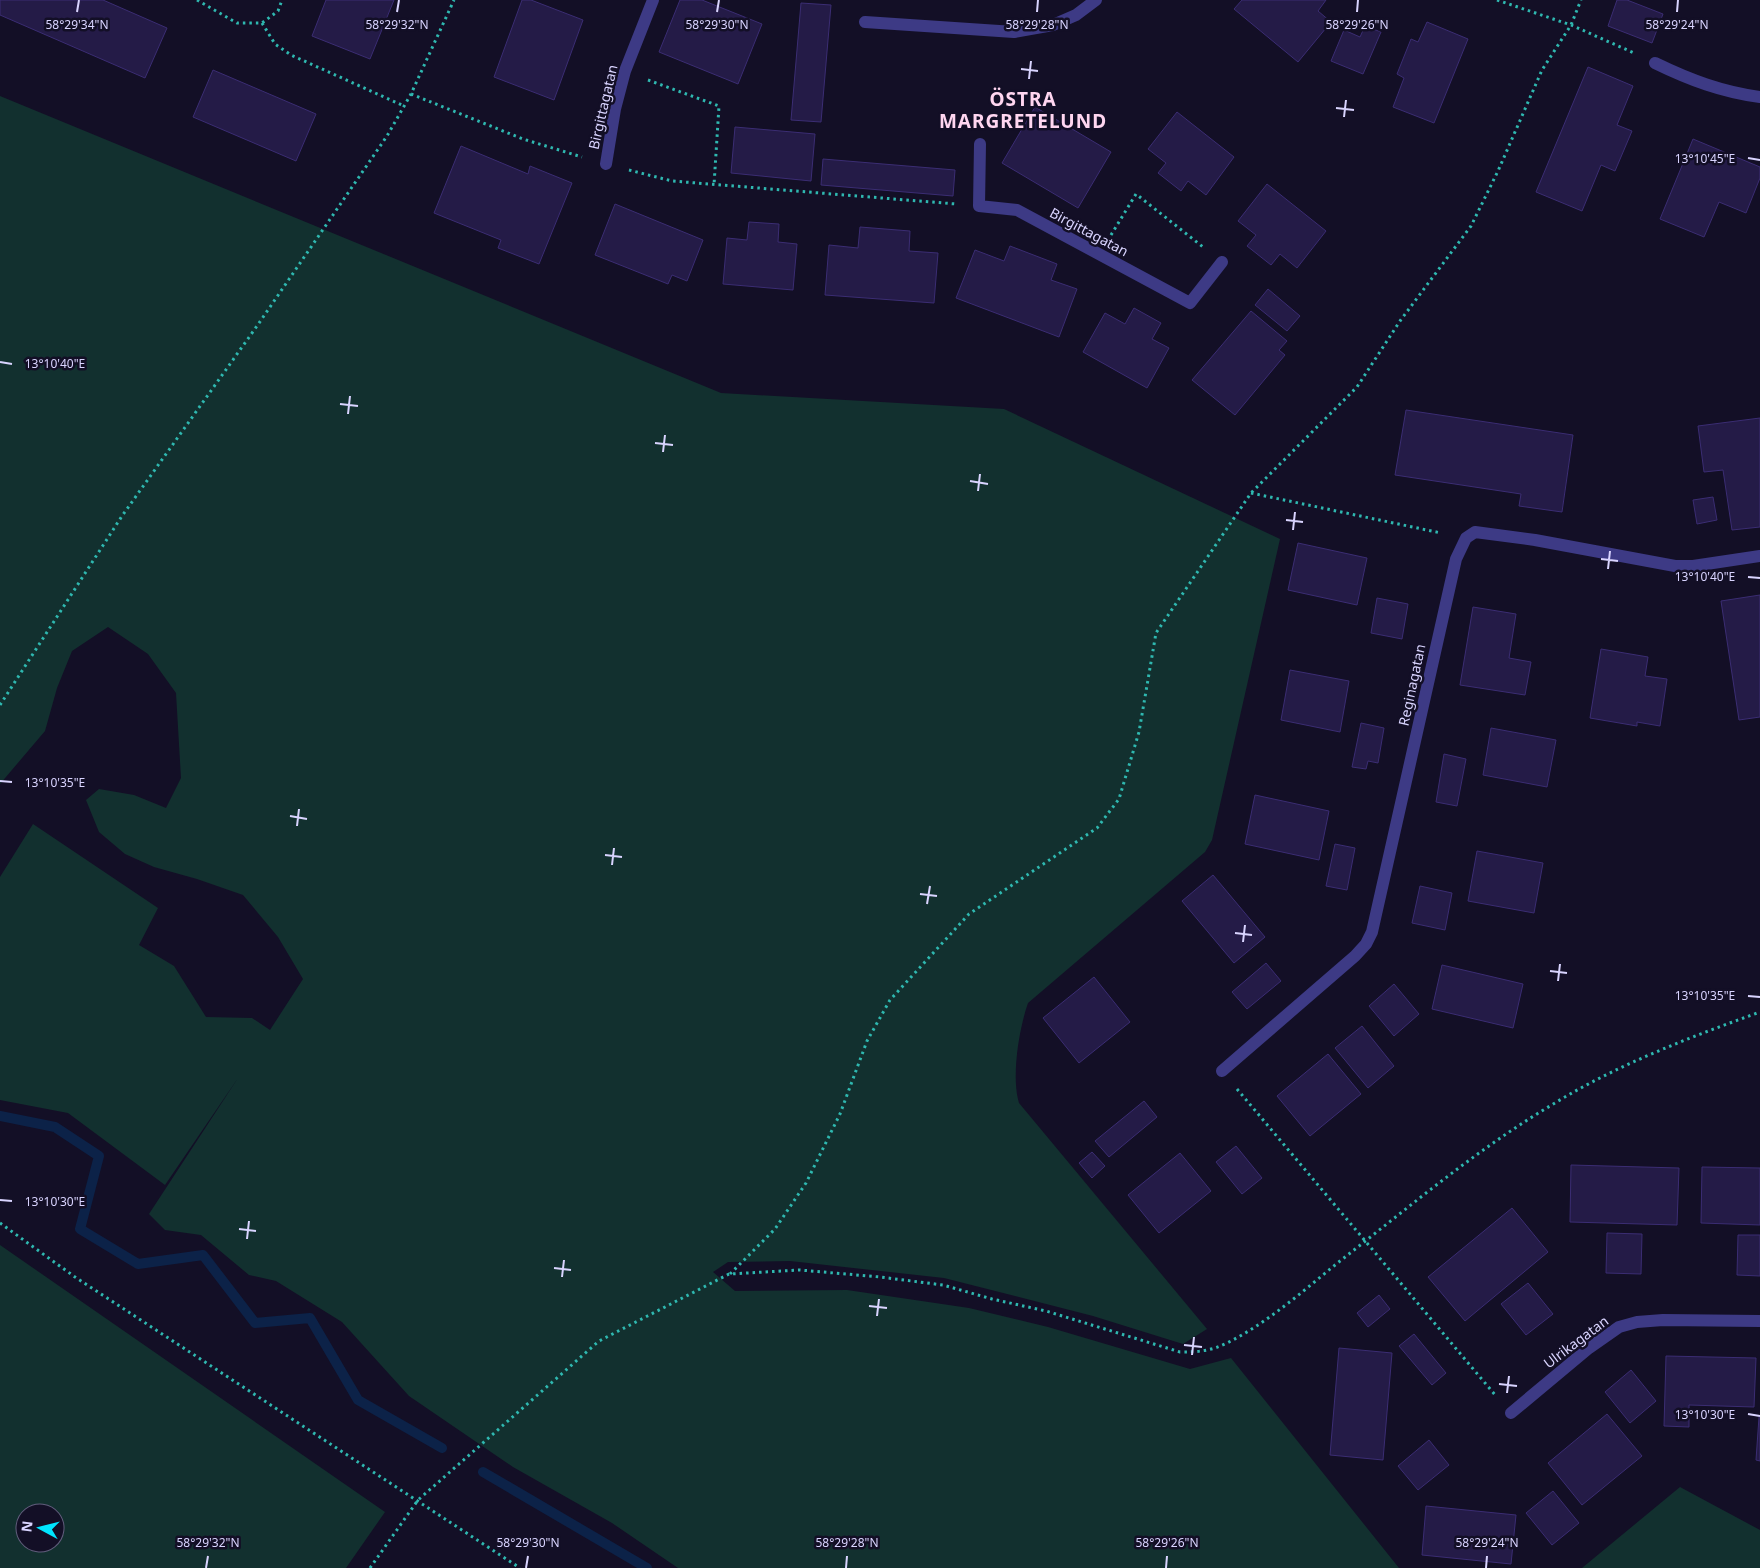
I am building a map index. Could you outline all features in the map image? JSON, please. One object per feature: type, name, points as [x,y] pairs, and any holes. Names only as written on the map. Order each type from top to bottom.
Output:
[{"type":"street","name":"Birgittagatan","points":[[606,164],[615,109],[625,71],[653,0]]},
{"type":"street","points":[[865,22],[1014,32],[1053,25],[1076,15],[1096,0]]},
{"type":"street","points":[[1656,63],[1690,80],[1732,94],[1760,97]]},
{"type":"street","points":[[979,206],[980,144]]},
{"type":"street","name":"Birgittagatan","points":[[979,206],[1017,210],[1190,303],[1222,262]]},
{"type":"street","points":[[1466,538],[1475,532],[1504,534],[1675,566],[1693,566],[1760,556]]},
{"type":"street","name":"Reginagatan","points":[[1222,1071],[1355,956],[1366,944],[1372,932],[1456,559],[1466,538]]},
{"type":"street","name":"Ulrikagatan","points":[[1511,1414],[1594,1344],[1619,1327],[1637,1322],[1663,1320],[1760,1321]]},
{"type":"path","points":[[197,0],[236,23],[262,23],[278,11],[282,0]]},
{"type":"path","points":[[0,705],[122,516],[258,326],[387,136],[412,94],[454,0]]},
{"type":"path","points":[[1497,0],[1571,25],[1656,63]]},
{"type":"path","points":[[370,1568],[418,1500],[599,1341],[730,1274],[775,1229],[806,1183],[840,1114],[867,1041],[890,1000],[969,914],[1097,828],[1119,799],[1139,732],[1156,632],[1251,492],[1357,387],[1400,321],[1471,226],[1542,70],[1571,25],[1581,0]]},
{"type":"path","points":[[262,23],[275,44],[291,55],[404,106]]},
{"type":"path","points":[[625,71],[719,106],[714,184]]},
{"type":"path","points":[[412,94],[523,138],[606,164],[672,181],[979,206]]},
{"type":"path","points":[[1099,254],[1136,194],[1222,262]]},
{"type":"path","points":[[1251,492],[1466,538]]},
{"type":"path","points":[[730,1274],[800,1270],[943,1285],[992,1299],[1046,1311],[1180,1352],[1203,1352],[1226,1343],[1265,1321],[1364,1242],[1472,1160],[1549,1106],[1598,1078],[1657,1051],[1760,1012]]},
{"type":"path","points":[[1222,1071],[1364,1242],[1511,1414]]},
{"type":"path","points":[[0,1223],[75,1277],[520,1568]]},
{"type":"green space","points":[[0,96],[721,393],[1004,409],[1280,539],[1212,840],[1205,852],[1028,1003],[1017,1053],[1016,1080],[1019,1103],[1207,1329],[1183,1344],[1093,1316],[944,1278],[790,1261],[728,1262],[713,1272],[735,1291],[847,1290],[969,1308],[1048,1327],[1190,1369],[1231,1358],[1399,1568],[678,1568],[612,1523],[513,1467],[409,1396],[342,1322],[276,1281],[249,1275],[201,1235],[165,1230],[149,1214],[238,1078],[165,1185],[68,1113],[0,1100],[0,877],[33,824],[158,908],[139,945],[174,966],[206,1017],[252,1018],[270,1030],[303,979],[278,937],[243,895],[154,867],[125,854],[99,832],[86,800],[99,789],[134,795],[166,808],[181,778],[176,693],[148,654],[108,627],[72,651],[57,688],[45,731],[0,784]]},
{"type":"green space","points":[[0,1245],[385,1512],[346,1568],[0,1568]]},
{"type":"green space","points":[[1680,1487],[1760,1530],[1760,1568],[1582,1568]]},
{"type":"building","points":[[0,0],[103,0],[167,28],[145,78],[0,15]]},
{"type":"building","points":[[326,0],[394,0],[370,59],[312,36]]},
{"type":"building","points":[[522,0],[531,0],[583,20],[554,100],[494,77]]},
{"type":"building","points":[[680,0],[702,0],[762,24],[738,84],[659,52]]},
{"type":"building","points":[[1242,0],[1326,0],[1318,11],[1331,22],[1298,62],[1234,9]]},
{"type":"building","points":[[1617,0],[1627,0],[1663,14],[1652,43],[1608,26]]},
{"type":"building","points":[[801,3],[831,5],[821,122],[791,120]]},
{"type":"building","points":[[1427,22],[1468,39],[1434,123],[1393,107],[1404,78],[1397,74],[1411,39],[1418,42]]},
{"type":"building","points":[[1365,26],[1381,32],[1363,74],[1331,61],[1344,30],[1360,37]]},
{"type":"building","points":[[1588,67],[1633,86],[1617,125],[1632,131],[1615,171],[1601,165],[1582,211],[1536,192]]},
{"type":"building","points":[[213,70],[316,114],[296,161],[193,117]]},
{"type":"building","points":[[1035,107],[1111,152],[1078,208],[1002,163]]},
{"type":"building","points":[[1177,112],[1234,157],[1206,195],[1188,181],[1181,191],[1158,173],[1166,163],[1148,149]]},
{"type":"building","points":[[735,127],[815,134],[811,181],[731,173]]},
{"type":"building","points":[[1693,139],[1760,167],[1760,178],[1746,213],[1719,202],[1704,237],[1660,219]]},
{"type":"building","points":[[461,146],[528,174],[530,166],[572,183],[539,264],[498,248],[501,240],[434,213]]},
{"type":"building","points":[[823,159],[955,170],[953,196],[821,185]]},
{"type":"building","points":[[1267,184],[1326,231],[1297,268],[1280,254],[1271,265],[1247,246],[1256,235],[1238,221]]},
{"type":"building","points":[[615,204],[703,240],[687,281],[672,275],[668,284],[595,255]]},
{"type":"building","points":[[749,222],[779,224],[778,242],[797,244],[793,290],[723,284],[727,238],[747,240]]},
{"type":"building","points":[[860,227],[910,231],[909,251],[938,253],[934,303],[825,295],[829,245],[858,248]]},
{"type":"building","points":[[1010,246],[1057,264],[1051,280],[1077,289],[1059,337],[956,298],[975,250],[1004,261]]},
{"type":"building","points":[[1268,289],[1300,316],[1287,331],[1255,305]]},
{"type":"building","points":[[1134,308],[1161,323],[1152,339],[1169,348],[1147,388],[1083,352],[1105,313],[1125,324]]},
{"type":"building","points":[[1251,311],[1287,341],[1279,350],[1285,355],[1235,415],[1192,380]]},
{"type":"building","points":[[1406,410],[1573,435],[1562,512],[1519,506],[1521,494],[1395,475]]},
{"type":"building","points":[[1760,418],[1760,527],[1732,530],[1723,470],[1704,472],[1698,426]]},
{"type":"building","points":[[1713,497],[1717,520],[1697,524],[1693,500]]},
{"type":"building","points":[[1298,543],[1367,558],[1357,605],[1288,590]]},
{"type":"building","points":[[1760,595],[1760,717],[1739,720],[1721,601]]},
{"type":"building","points":[[1377,598],[1408,604],[1402,639],[1371,633]]},
{"type":"building","points":[[1473,607],[1516,614],[1509,658],[1531,662],[1525,695],[1460,685]]},
{"type":"building","points":[[1601,649],[1648,657],[1645,676],[1667,679],[1660,726],[1637,722],[1637,726],[1590,718]]},
{"type":"building","points":[[1290,670],[1349,681],[1340,732],[1281,720]]},
{"type":"building","points":[[1361,723],[1384,728],[1378,763],[1368,761],[1366,769],[1352,767]]},
{"type":"building","points":[[1491,728],[1556,740],[1547,787],[1483,775]]},
{"type":"building","points":[[1444,754],[1466,759],[1457,806],[1436,802]]},
{"type":"building","points":[[1255,795],[1329,811],[1319,860],[1245,844]]},
{"type":"building","points":[[1335,844],[1355,848],[1347,890],[1326,886]]},
{"type":"building","points":[[1477,851],[1543,863],[1534,913],[1468,901]]},
{"type":"building","points":[[1213,875],[1265,937],[1234,963],[1182,901]]},
{"type":"building","points":[[1420,886],[1452,893],[1445,930],[1412,923]]},
{"type":"building","points":[[1266,963],[1281,981],[1247,1009],[1232,992]]},
{"type":"building","points":[[1442,965],[1523,984],[1513,1028],[1432,1009]]},
{"type":"building","points":[[1094,977],[1130,1022],[1079,1063],[1043,1018]]},
{"type":"building","points":[[1394,984],[1419,1014],[1394,1036],[1369,1006]]},
{"type":"building","points":[[1362,1026],[1394,1066],[1368,1088],[1335,1048]]},
{"type":"building","points":[[1328,1054],[1361,1094],[1310,1136],[1277,1096]]},
{"type":"building","points":[[1144,1101],[1157,1117],[1109,1157],[1095,1141]]},
{"type":"building","points":[[1236,1146],[1262,1178],[1242,1194],[1216,1162]]},
{"type":"building","points":[[1092,1152],[1105,1166],[1092,1178],[1079,1163]]},
{"type":"building","points":[[1180,1153],[1211,1191],[1159,1233],[1128,1195]]},
{"type":"building","points":[[1571,1165],[1679,1168],[1677,1225],[1570,1222]]},
{"type":"building","points":[[1702,1167],[1760,1168],[1760,1225],[1701,1223]]},
{"type":"building","points":[[1512,1208],[1548,1252],[1465,1321],[1428,1277]]},
{"type":"building","points":[[1607,1233],[1642,1234],[1641,1274],[1606,1273]]},
{"type":"building","points":[[1738,1235],[1760,1235],[1760,1276],[1737,1275]]},
{"type":"building","points":[[1528,1283],[1553,1314],[1526,1335],[1501,1304]]},
{"type":"building","points":[[1379,1295],[1390,1309],[1368,1327],[1357,1313]]},
{"type":"building","points":[[1414,1334],[1446,1373],[1432,1385],[1399,1346]]},
{"type":"building","points":[[1339,1348],[1392,1353],[1383,1460],[1330,1455]]},
{"type":"building","points":[[1666,1356],[1756,1358],[1754,1407],[1689,1405],[1689,1427],[1664,1426]]},
{"type":"building","points":[[1631,1370],[1656,1401],[1630,1423],[1605,1392]]},
{"type":"building","points":[[1607,1414],[1642,1456],[1582,1505],[1548,1463]]},
{"type":"building","points":[[1760,1417],[1760,1461],[1756,1460]]},
{"type":"building","points":[[1429,1440],[1449,1465],[1418,1490],[1398,1466]]},
{"type":"building","points":[[1553,1491],[1579,1523],[1552,1545],[1526,1513]]},
{"type":"building","points":[[1426,1506],[1516,1515],[1511,1564],[1422,1555]]},
{"type":"waterway","points":[[0,1116],[55,1127],[99,1156],[80,1229],[138,1264],[203,1255],[255,1323],[310,1318],[358,1400],[442,1448]]},
{"type":"waterway","points":[[483,1472],[647,1568]]},
{"type":"district","name":"ÖSTRA MARGRETELUND","points":[[1023,110]]}]
